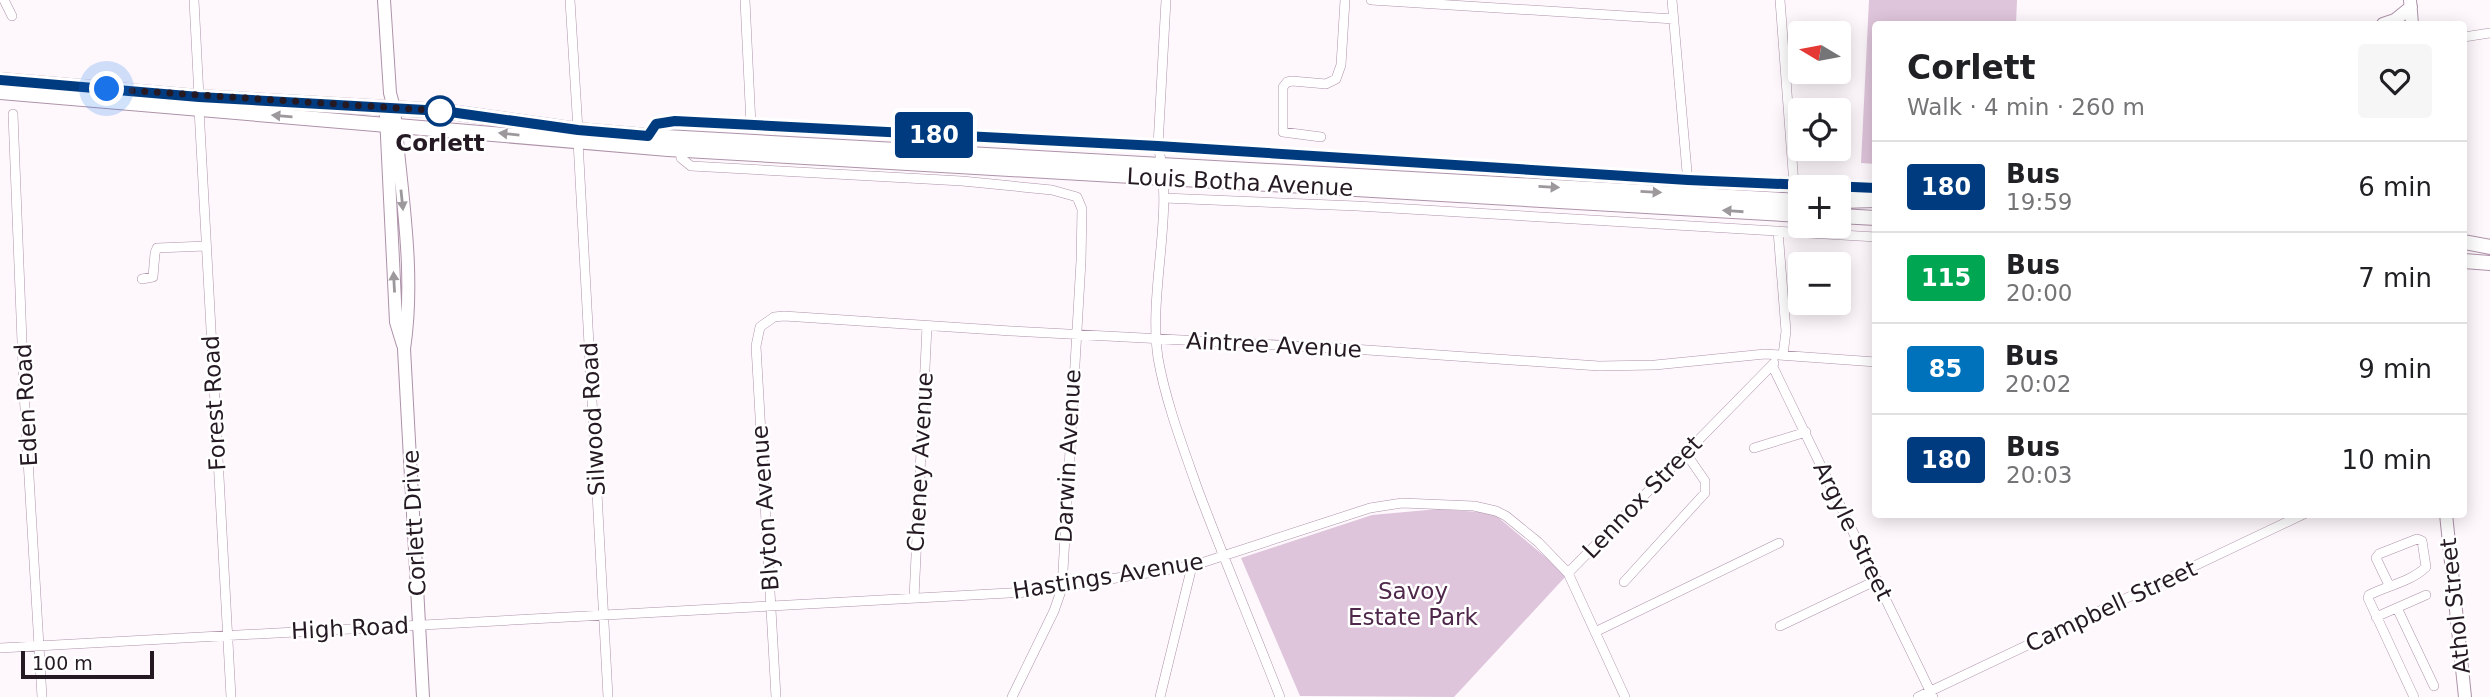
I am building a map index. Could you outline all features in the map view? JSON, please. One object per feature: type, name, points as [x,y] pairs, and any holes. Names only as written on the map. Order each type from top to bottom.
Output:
[{"type":"main road","name":"Corlett Drive","points":[[384,0],[391,125],[407,257],[407,332],[404,349],[423,697]]},
{"type":"main road","points":[[2392,21],[2410,3]]},
{"type":"main road","points":[[2410,3],[2412,21]]},
{"type":"main road","name":"Louis Botha Avenue","points":[[1,85],[199,103],[391,125],[578,136],[648,136],[977,155],[1163,172]]},
{"type":"main road","name":"Louis Botha Avenue","points":[[199,103],[390,103],[467,114],[578,136],[680,150],[1054,171],[1163,172],[1788,200]]},
{"type":"main road","name":"Louis Botha Avenue","points":[[1688,194],[1788,213]]},
{"type":"main road","points":[[1851,201],[1872,200]]},
{"type":"main road","points":[[1851,217],[1872,218]]},
{"type":"main road","points":[[2467,243],[2490,247]]},
{"type":"main road","points":[[2467,261],[2490,263]]},
{"type":"main road","name":"Athol Street","points":[[2446,518],[2465,697]]},
{"type":"street","points":[[4,0],[12,16]]},
{"type":"street","name":"Forest Road","points":[[194,0],[231,697]]},
{"type":"street","name":"Silwood Road","points":[[569,0],[608,697]]},
{"type":"street","points":[[746,0],[751,125]]},
{"type":"street","points":[[1166,0],[1158,146],[1164,198],[1156,339],[1174,420],[1223,557],[1280,697]]},
{"type":"street","points":[[1321,136],[1283,132],[1283,87],[1285,83],[1292,81],[1326,83],[1336,79],[1341,65],[1345,0]]},
{"type":"street","points":[[1371,0],[1674,19]]},
{"type":"street","points":[[1672,0],[1688,194]]},
{"type":"street","points":[[1780,0],[1793,175]]},
{"type":"street","points":[[2467,37],[2490,33]]},
{"type":"street","name":"Eden Road","points":[[13,114],[24,392],[42,697]]},
{"type":"street","name":"Louis Botha Avenue","points":[[648,136],[656,124],[666,121],[1158,146],[1688,194],[1788,186]]},
{"type":"street","points":[[977,155],[978,138]]},
{"type":"street","name":"Louis Botha Avenue","points":[[680,150],[681,158],[691,166],[962,181],[1052,190],[1072,194],[1082,204]]},
{"type":"street","points":[[962,181],[963,165]]},
{"type":"street","points":[[1052,190],[1054,171]]},
{"type":"street","name":"Louis Botha Avenue","points":[[1851,187],[1872,188]]},
{"type":"street","name":"Louis Botha Avenue","points":[[1164,198],[1357,205],[1872,237]]},
{"type":"street","name":"Darwin Avenue","points":[[1012,697],[1054,611],[1062,588],[1082,204]]},
{"type":"street","points":[[1778,231],[1786,331],[1783,355]]},
{"type":"street","points":[[142,279],[153,277],[157,248],[206,246]]},
{"type":"street","name":"Aintree Avenue","points":[[765,321],[784,316],[1599,366],[1655,365],[1753,355],[1872,362]]},
{"type":"street","name":"Blyton Avenue","points":[[765,321],[758,334],[756,346],[776,697]]},
{"type":"street","name":"Cheney Avenue","points":[[914,598],[927,326]]},
{"type":"street","name":"Lennox Street","points":[[1625,697],[1568,573],[1783,355]]},
{"type":"street","name":"Argyle Street","points":[[1772,365],[1932,694]]},
{"type":"street","points":[[1754,447],[1806,432]]},
{"type":"street","points":[[1624,582],[1705,493],[1705,481],[1685,452]]},
{"type":"street","name":"Hastings Avenue","points":[[700,609],[1062,588],[1192,566],[1329,519],[1402,503],[1486,508],[1507,516],[1538,542],[1568,573]]},
{"type":"street","name":"Campbell Street","points":[[1918,697],[1932,694],[2296,518]]},
{"type":"street","points":[[2389,585],[2376,558],[2378,554],[2417,539],[2422,541],[2426,567],[2420,573],[2389,585],[2368,598],[2414,697]]},
{"type":"street","points":[[1595,632],[1779,543]]},
{"type":"street","points":[[1160,697],[1192,566]]},
{"type":"street","points":[[1780,626],[1877,580]]},
{"type":"street","points":[[2376,617],[2426,595]]},
{"type":"street","points":[[2397,608],[2434,686]]},
{"type":"street","name":"High Road","points":[[0,648],[700,609]]},
{"type":"green space","points":[[1869,0],[2017,0],[2016,21],[1872,21],[1872,164],[1861,163]]},
{"type":"green space","name":"Savoy Estate Park","points":[[1438,509],[1493,513],[1567,575],[1454,697],[1300,696],[1241,558],[1372,515]]},
{"type":"bus line","name":"180","points":[[0,80],[199,97],[443,111],[578,130],[648,136],[656,124],[675,121],[1158,146],[1688,180],[1872,188]]},
{"type":"place","name":"Corlett","points":[[440,111]]},
{"type":"route","points":[[107,89],[443,111],[440,111]]}]
